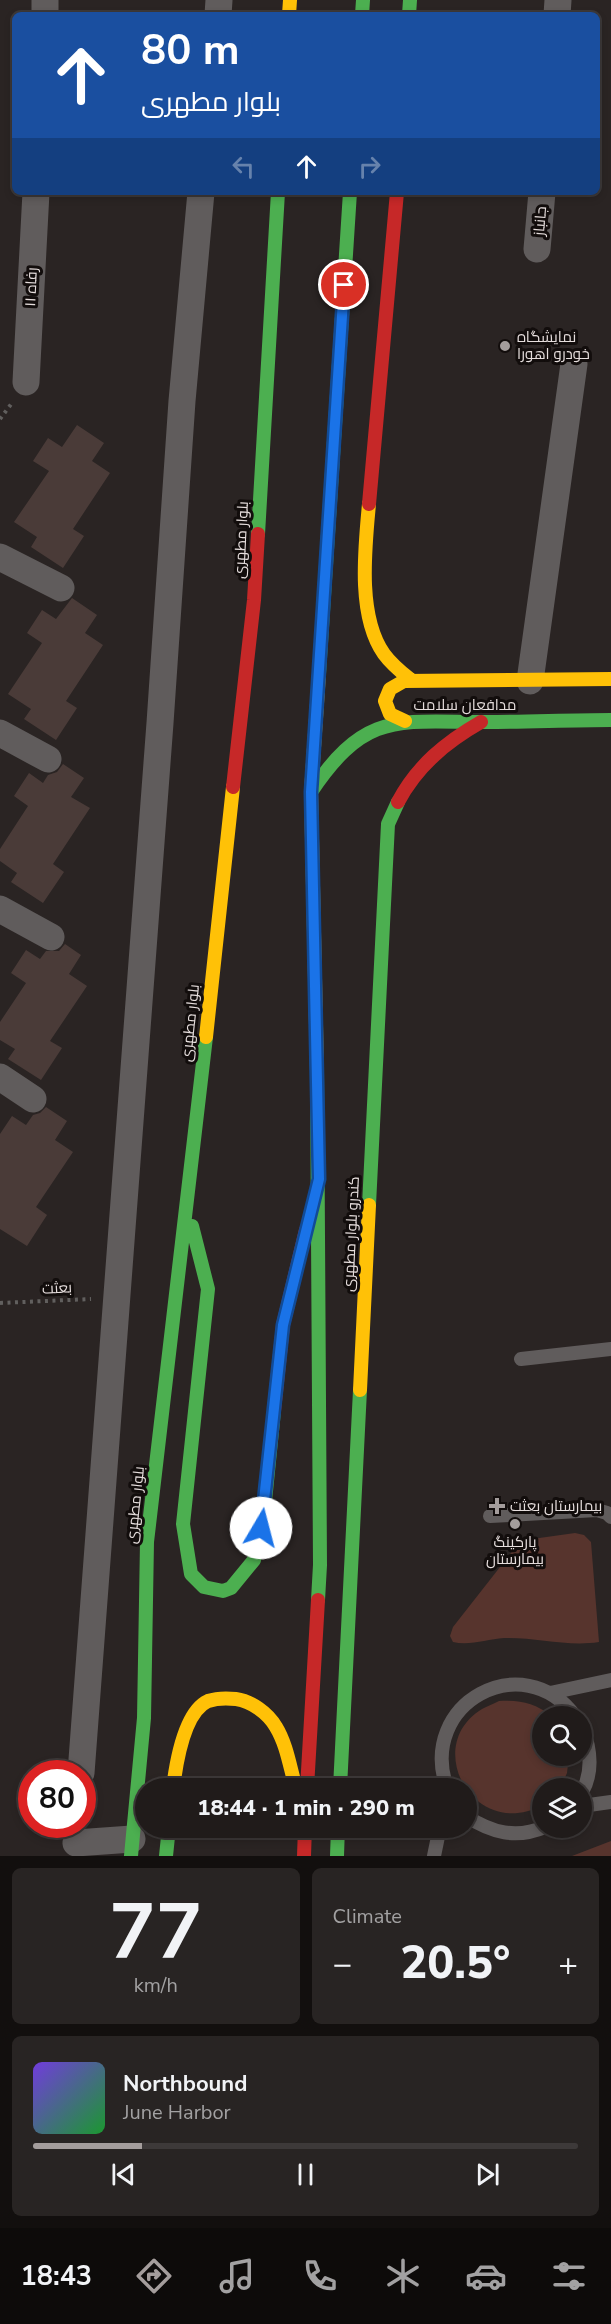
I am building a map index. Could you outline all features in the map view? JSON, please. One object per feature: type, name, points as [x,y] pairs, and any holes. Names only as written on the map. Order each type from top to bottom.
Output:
[{"type":"main road","name":"بلوار مطهری","points":[[131,1847],[144,1718],[147,1542],[254,600],[278,195]]},
{"type":"main road","points":[[308,1778],[320,1565],[319,1179],[311,792],[350,195]]},
{"type":"main road","points":[[397,195],[366,533],[364,582],[368,611],[383,652],[391,666],[411,680]]},
{"type":"main road","name":"مدافعان سلامت","points":[[411,680],[611,679]]},
{"type":"main road","points":[[405,721],[390,714],[385,701],[390,689],[397,683],[411,680]]},
{"type":"main road","name":"مدافعان سلامت","points":[[311,792],[330,765],[356,742],[384,726],[405,721],[611,720]]},
{"type":"main road","name":"کندرو بلوار مطهری","points":[[340,1778],[388,824],[395,802],[424,763],[447,742],[481,722]]},
{"type":"main road","points":[[187,1203],[208,1289],[183,1524],[191,1574],[204,1587],[223,1591],[231,1588],[254,1560],[264,1511],[283,1325],[319,1179]]},
{"type":"main road","points":[[174,1778],[176,1759],[192,1713],[209,1700],[221,1698],[242,1699],[265,1713],[276,1726],[293,1778]]},
{"type":"main road","points":[[166,1856],[168,1838]]},
{"type":"main road","points":[[304,1856],[305,1838]]},
{"type":"main road","points":[[337,1856],[338,1838]]},
{"type":"street","name":"رفاه ۱۱","points":[[26,382],[36,195]]},
{"type":"street","points":[[82,1760],[182,401],[201,195]]},
{"type":"street","name":"جانباز","points":[[537,249],[542,195]]},
{"type":"street","points":[[530,681],[574,364]]},
{"type":"street","points":[[0,557],[61,588]]},
{"type":"street","points":[[0,733],[48,759]]},
{"type":"street","points":[[0,909],[51,936]]},
{"type":"street","points":[[0,1077],[33,1099]]},
{"type":"street","points":[[76,1841],[131,1847]]},
{"type":"lane","points":[[520,1359],[611,1349]]},
{"type":"lane","points":[[490,1515],[597,1510],[608,1513],[611,1517]]},
{"type":"lane","points":[[550,1693],[611,1680]]},
{"type":"lane","points":[[444,1778],[441,1749],[448,1726],[462,1707],[481,1693],[504,1685],[528,1686],[550,1693],[568,1706]]},
{"type":"lane","points":[[592,1805],[611,1802]]},
{"type":"lane","points":[[477,1823],[484,1828],[508,1834],[532,1832]]},
{"type":"lane","points":[[434,1856],[438,1838]]},
{"type":"path","name":"بعثت","points":[[0,1303],[116,1298]]},
{"type":"shaded area","points":[[575,1533],[584,1535],[591,1542],[599,1642],[575,1643],[504,1638],[472,1643],[453,1642],[450,1636],[453,1627],[518,1544],[525,1540]]},
{"type":"shaded area","points":[[499,1701],[514,1701],[534,1706],[532,1706],[532,1766],[568,1766],[565,1778],[532,1778],[532,1809],[518,1813],[496,1811],[477,1801],[477,1778],[461,1778],[456,1765],[456,1745],[464,1725],[482,1709]]},
{"type":"shaded area","points":[[611,1841],[611,1856],[572,1856]]},
{"type":"building","points":[[77,425],[104,443],[92,461],[110,473],[73,529],[84,536],[63,568],[31,547],[37,537],[14,522],[49,471],[33,461],[48,438],[62,447]]},
{"type":"building","points":[[72,598],[97,615],[85,633],[103,645],[66,701],[77,708],[56,740],[24,719],[31,709],[8,694],[42,643],[27,633],[42,610],[56,619]]},
{"type":"building","points":[[63,764],[84,778],[71,797],[90,808],[53,864],[64,872],[43,903],[11,882],[17,873],[0,861],[0,849],[28,806],[14,796],[29,773],[43,783],[48,775],[57,772]]},
{"type":"building","points":[[65,944],[81,955],[69,974],[87,986],[50,1041],[62,1048],[41,1080],[8,1059],[15,1049],[0,1040],[0,1022],[26,983],[11,973],[26,950],[40,959],[46,951],[59,951]]},
{"type":"building","points":[[46,1107],[67,1121],[55,1140],[73,1152],[36,1207],[47,1215],[27,1246],[0,1229],[0,1134],[12,1116],[26,1125],[33,1115],[40,1113]]},
{"type":"traffic: fast","points":[[362,12],[363,0]]},
{"type":"traffic: fast","points":[[409,12],[410,0]]},
{"type":"traffic: fast","points":[[258,534],[278,195]]},
{"type":"traffic: fast","points":[[319,674],[350,195]]},
{"type":"traffic: fast","points":[[311,792],[349,746],[386,726],[430,721],[611,720]]},
{"type":"traffic: fast","points":[[369,1205],[388,824],[398,802]]},
{"type":"traffic: fast","points":[[131,1856],[144,1718],[147,1542],[206,1037]]},
{"type":"traffic: fast","points":[[317,1071],[320,1565],[318,1600]]},
{"type":"traffic: fast","points":[[192,1226],[208,1289],[183,1524],[191,1574],[204,1587],[223,1591],[231,1588],[254,1560],[264,1511],[274,1411]]},
{"type":"traffic: fast","points":[[341,1778],[360,1390]]},
{"type":"traffic: fast","points":[[166,1856],[168,1838]]},
{"type":"traffic: fast","points":[[337,1856],[338,1838]]},
{"type":"traffic: slow","points":[[289,12],[290,0]]},
{"type":"traffic: slow","points":[[369,504],[365,581],[370,621],[375,638],[384,654],[411,680]]},
{"type":"traffic: slow","points":[[317,1071],[311,792],[319,674]]},
{"type":"traffic: slow","points":[[405,721],[390,714],[385,701],[390,689],[404,681],[611,679]]},
{"type":"traffic: slow","points":[[206,1037],[233,787]]},
{"type":"traffic: slow","points":[[360,1390],[369,1205]]},
{"type":"traffic: slow","points":[[174,1778],[183,1740],[193,1716],[208,1701],[226,1698],[242,1700],[253,1705],[273,1722],[283,1741],[293,1778]]},
{"type":"traffic: jam","points":[[369,504],[397,195]]},
{"type":"traffic: jam","points":[[233,787],[254,600],[258,534]]},
{"type":"traffic: jam","points":[[398,802],[423,766],[444,747],[481,722]]},
{"type":"traffic: jam","points":[[274,1411],[283,1325],[306,1230]]},
{"type":"traffic: jam","points":[[308,1778],[318,1600]]},
{"type":"traffic: jam","points":[[304,1856],[305,1838]]},
{"type":"place","name":"نمایشگاه خودرو اهورا","points":[[505,346]]},
{"type":"place","name":"بیمارستان بعثت","points":[[497,1506]]},
{"type":"place","name":"پارکینگ بیمارستان","points":[[515,1524]]},
{"type":"route","points":[[261,1528],[283,1325],[319,1179],[311,792],[344,285]]}]
